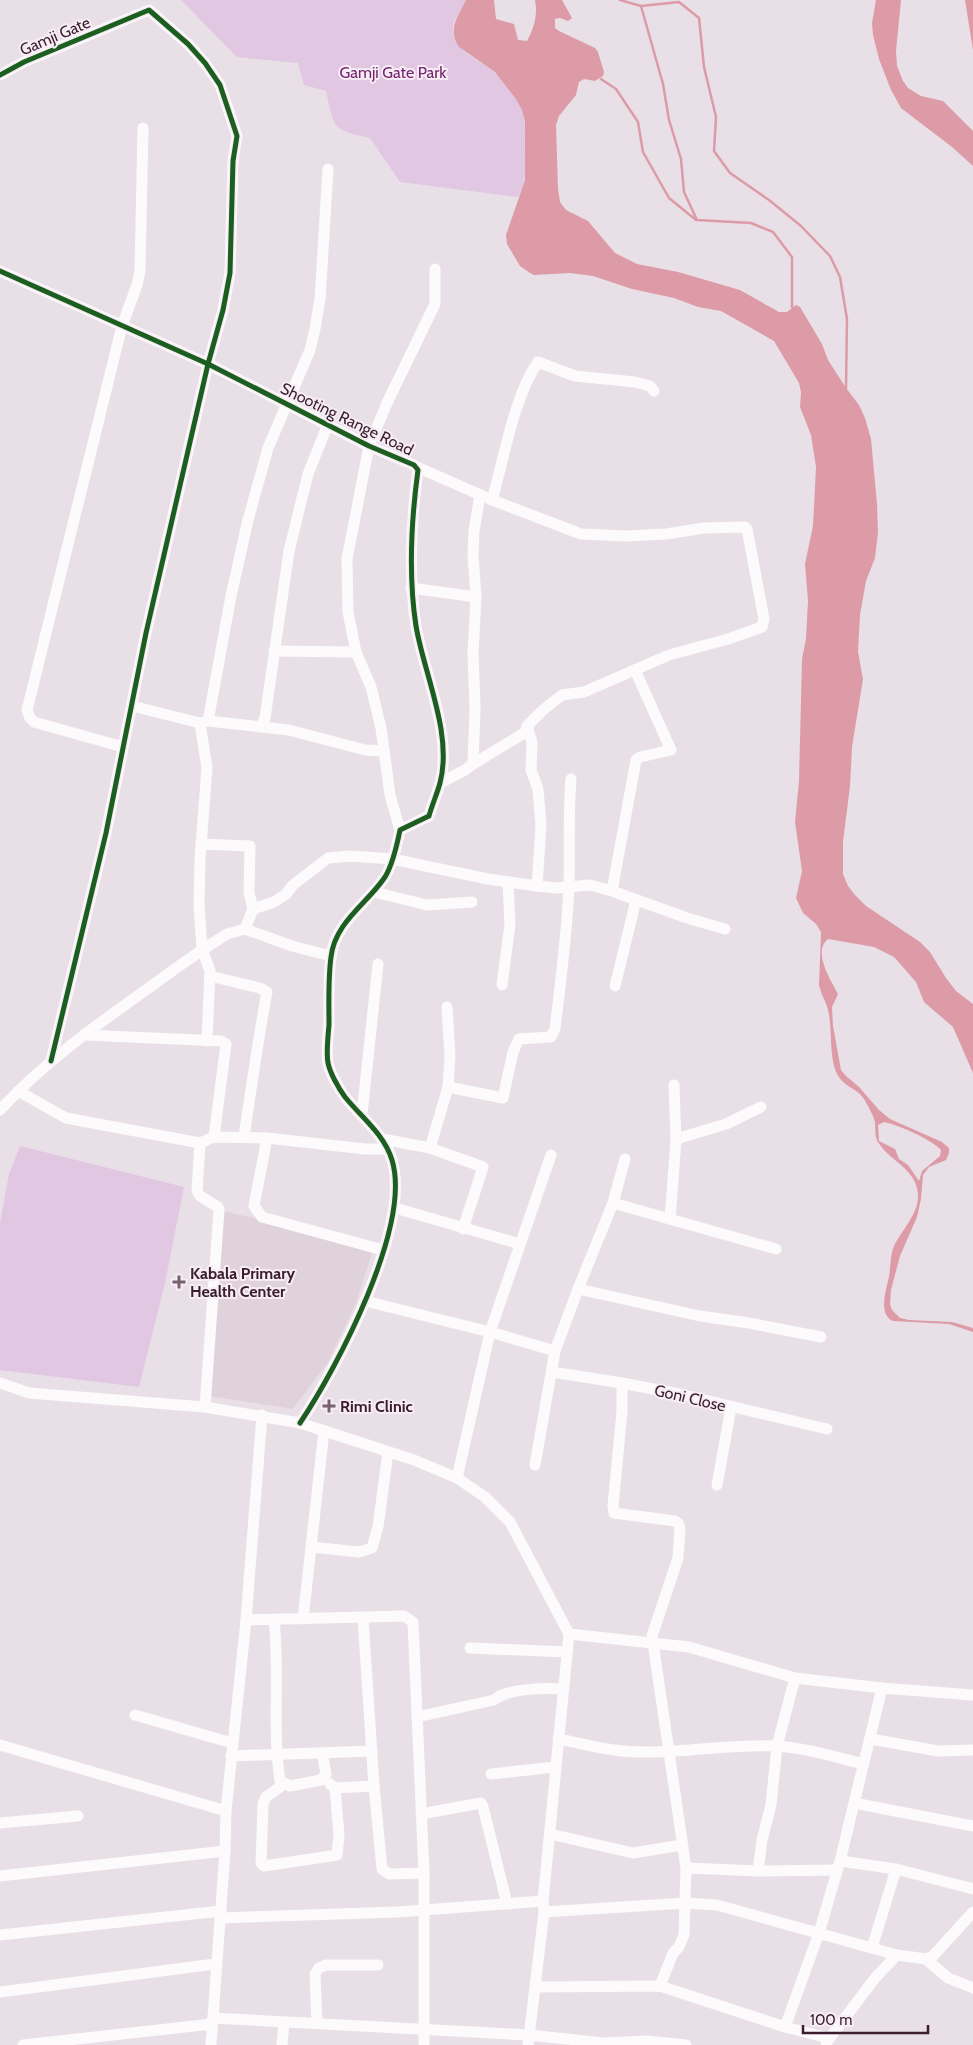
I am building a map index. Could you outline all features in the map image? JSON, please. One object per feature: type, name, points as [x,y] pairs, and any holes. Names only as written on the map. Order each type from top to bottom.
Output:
[{"type":"street","name":"Gamji Gate","points":[[0,75],[24,62],[149,10],[188,44],[205,63],[220,85],[237,136],[233,161],[230,273],[223,310],[208,364]]},
{"type":"street","points":[[123,747],[34,722],[27,710],[122,326],[137,285],[140,271],[143,128]]},
{"type":"street","points":[[207,1040],[211,986],[210,971],[202,949],[199,905],[201,844],[207,768],[204,722],[248,520],[268,448],[310,350],[315,329],[320,299],[328,169]]},
{"type":"street","points":[[300,1423],[338,1362],[365,1301],[384,1250],[395,1208],[395,1180],[392,1161],[385,1144],[362,1114],[344,1096],[328,1064],[331,956],[338,933],[345,922],[374,892],[386,875],[400,830],[390,795],[384,751],[371,687],[356,652],[348,612],[347,559],[369,446],[387,403],[435,304],[435,270]]},
{"type":"street","name":"Shooting Range Road","points":[[0,271],[208,364],[369,446],[492,500],[581,534],[626,536],[666,534],[704,528],[741,526],[747,529],[764,624],[762,627],[728,639],[669,655],[635,670]]},
{"type":"street","points":[[492,500],[516,415],[531,372],[538,362],[575,376],[635,382],[650,386],[654,391]]},
{"type":"street","points":[[51,1061],[106,833],[146,633],[208,364]]},
{"type":"street","points":[[261,727],[265,718],[290,551],[300,504],[308,474],[328,424]]},
{"type":"street","name":"Shooting Range Road","points":[[400,830],[429,816],[440,783],[442,742],[434,694],[416,628],[411,588],[411,521],[417,467]]},
{"type":"street","points":[[473,764],[475,708],[473,653],[476,597],[474,531],[480,495]]},
{"type":"street","points":[[411,588],[476,597]]},
{"type":"street","points":[[274,651],[356,652]]},
{"type":"street","points":[[440,783],[466,770],[526,732],[527,726],[562,695],[584,692],[635,670],[671,750],[640,757],[636,760],[612,891]]},
{"type":"street","points":[[132,706],[204,722],[289,730],[365,750],[384,751]]},
{"type":"street","points":[[527,726],[532,742],[531,770],[538,789],[541,825],[537,886]]},
{"type":"street","points":[[448,1087],[503,1098],[516,1042],[519,1039],[551,1037],[555,1028],[563,964],[568,887],[571,779]]},
{"type":"street","points":[[201,844],[243,844],[250,846],[249,893],[253,909],[246,929]]},
{"type":"street","points":[[253,909],[274,902],[286,894],[293,885],[328,858],[351,856],[392,859],[457,873],[537,886],[558,888],[590,885],[725,929]]},
{"type":"street","points":[[502,985],[510,924],[508,882]]},
{"type":"street","points":[[374,892],[427,905],[472,902]]},
{"type":"street","points":[[615,986],[636,900]]},
{"type":"street","points":[[0,1110],[51,1061],[84,1035],[202,949],[227,934],[246,929],[292,946],[331,956]]},
{"type":"street","points":[[362,1114],[378,964]]},
{"type":"street","points":[[210,976],[260,988],[267,992],[244,1137]]},
{"type":"street","points":[[430,1148],[448,1087],[450,1056],[447,1007]]},
{"type":"street","points":[[84,1035],[207,1040],[221,1041],[226,1044],[214,1136]]},
{"type":"street","points":[[670,1219],[676,1139],[674,1085]]},
{"type":"street","points":[[18,1091],[66,1118],[200,1143],[214,1136],[267,1138],[365,1149],[385,1144],[430,1148],[483,1167],[463,1229]]},
{"type":"street","points":[[676,1139],[726,1124],[761,1106]]},
{"type":"street","points":[[267,1138],[254,1206],[262,1217],[384,1250]]},
{"type":"street","points":[[200,1143],[197,1191],[200,1196],[215,1204],[219,1210],[204,1407]]},
{"type":"street","points":[[457,1478],[490,1332],[551,1155]]},
{"type":"street","points":[[535,1465],[555,1351],[613,1203],[625,1159]]},
{"type":"street","points":[[613,1203],[776,1249]]},
{"type":"street","points":[[395,1208],[520,1244]]},
{"type":"street","points":[[578,1289],[700,1316],[821,1337]]},
{"type":"street","points":[[365,1301],[490,1332],[555,1351]]},
{"type":"street","name":"Goni Close","points":[[552,1372],[679,1394],[731,1408],[827,1429]]},
{"type":"street","points":[[0,1383],[29,1393],[204,1407],[300,1423],[388,1452],[457,1478],[485,1497],[510,1522],[569,1634],[544,1907],[529,2040]]},
{"type":"street","points":[[622,1383],[614,1513],[674,1521],[678,1523],[680,1528],[678,1558],[653,1628],[652,1636],[686,1868],[684,1935],[660,1986]]},
{"type":"street","points":[[717,1485],[731,1408]]},
{"type":"street","points":[[211,2045],[215,1964],[225,1851],[226,1811],[246,1620],[262,1416]]},
{"type":"street","points":[[304,1619],[324,1431]]},
{"type":"street","points":[[311,1547],[359,1552],[372,1548],[378,1526],[388,1452]]},
{"type":"street","points":[[246,1620],[404,1616],[413,1622],[424,1873],[424,2045]]},
{"type":"street","points":[[363,1618],[374,1786],[382,1869],[389,1874],[424,1873]]},
{"type":"street","points":[[274,1620],[277,1690],[276,1755],[280,1781],[290,1786],[325,1778]]},
{"type":"street","points":[[569,1634],[690,1647],[795,1678],[882,1688],[973,1695]]},
{"type":"street","points":[[470,1648],[567,1652]]},
{"type":"street","points":[[758,1871],[762,1840],[771,1805],[777,1746],[795,1678]]},
{"type":"street","points":[[786,2027],[819,1933],[854,1803],[882,1688]]},
{"type":"street","points":[[417,1716],[494,1700],[499,1696],[525,1691],[563,1689]]},
{"type":"street","points":[[135,1715],[232,1743]]},
{"type":"street","points":[[558,1738],[614,1750],[668,1751],[711,1747],[777,1746],[794,1748],[863,1764]]},
{"type":"street","points":[[870,1739],[938,1751],[973,1750]]},
{"type":"street","points":[[0,1745],[226,1811]]},
{"type":"street","points":[[231,1756],[372,1751]]},
{"type":"street","points":[[322,1753],[325,1778]]},
{"type":"street","points":[[491,1774],[556,1767]]},
{"type":"street","points":[[284,1784],[266,1797],[263,1804],[261,1864],[264,1866],[337,1855],[339,1835],[335,1788],[325,1778]]},
{"type":"street","points":[[335,1788],[374,1786]]},
{"type":"street","points":[[421,1814],[481,1803],[507,1904]]},
{"type":"street","points":[[854,1803],[973,1826]]},
{"type":"street","points":[[0,1823],[78,1816]]},
{"type":"street","points":[[550,1834],[633,1853],[682,1845]]},
{"type":"street","points":[[0,1876],[225,1851]]},
{"type":"street","points":[[686,1868],[758,1871],[838,1865],[896,1869],[973,1889]]},
{"type":"street","points":[[872,1948],[896,1869]]},
{"type":"street","points":[[0,1935],[220,1915],[396,1912],[507,1904],[544,1907],[686,1903],[734,1908],[897,1955],[926,1959],[933,1956],[973,1912]]},
{"type":"street","points":[[536,1987],[660,1986],[827,2042],[875,1978],[897,1955]]},
{"type":"street","points":[[926,1959],[948,1978],[973,1988]]},
{"type":"street","points":[[0,1992],[215,1964]]},
{"type":"street","points":[[317,2024],[315,1974],[318,1968],[326,1965],[378,1965]]},
{"type":"street","points":[[23,2045],[212,2021],[284,2022],[425,2029],[529,2040],[604,2044],[647,2041],[686,2045]]},
{"type":"street","points":[[282,2045],[284,2022]]},
{"type":"shaded area","points":[[466,0],[494,0],[496,19],[514,24],[518,40],[527,41],[535,21],[535,0],[562,0],[572,18],[568,21],[560,18],[555,19],[555,28],[595,48],[598,52],[604,72],[603,76],[595,81],[584,79],[579,82],[576,95],[559,116],[556,125],[558,189],[560,202],[566,210],[588,221],[615,253],[637,264],[678,272],[740,290],[779,312],[787,312],[796,305],[800,307],[822,344],[828,360],[859,405],[865,418],[871,439],[878,532],[875,558],[866,581],[860,615],[858,652],[863,679],[852,747],[850,786],[843,842],[843,874],[848,886],[866,906],[920,942],[930,952],[956,991],[973,1004],[973,1073],[953,1027],[924,1002],[916,982],[894,957],[874,947],[828,939],[822,951],[822,958],[838,994],[832,1007],[833,1026],[841,1070],[890,1119],[942,1142],[949,1148],[946,1160],[929,1167],[923,1175],[917,1217],[900,1256],[891,1290],[890,1304],[892,1310],[900,1318],[952,1322],[973,1328],[973,1332],[949,1324],[893,1321],[885,1313],[884,1300],[892,1253],[894,1246],[916,1208],[918,1202],[917,1186],[909,1173],[878,1142],[874,1120],[864,1099],[839,1077],[836,1070],[833,1062],[828,1010],[819,985],[821,932],[816,924],[803,913],[796,898],[802,871],[795,822],[799,781],[802,659],[806,639],[808,601],[805,564],[813,526],[816,467],[811,435],[800,407],[801,392],[799,383],[774,341],[721,311],[698,307],[674,298],[632,289],[593,276],[570,273],[534,275],[520,266],[507,244],[506,235],[525,180],[525,121],[516,99],[495,72],[459,47],[456,41],[454,35],[455,23]],"holes":[[[884,1122],[922,1137],[941,1150],[940,1156],[922,1171],[919,1181],[908,1165],[899,1159],[895,1149],[879,1141],[878,1125]]]},
{"type":"shaded area","points":[[876,0],[901,0],[896,51],[897,66],[903,81],[908,88],[921,96],[943,101],[973,131],[973,166],[952,147],[901,108],[891,90],[879,59],[873,35],[872,23]]},
{"type":"shaded area","points":[[965,0],[973,0],[973,50]]},
{"type":"shaded area","points":[[223,1211],[284,1225],[372,1253],[356,1303],[328,1362],[293,1409],[209,1396]]},
{"type":"green space","name":"Gamji Gate Park","points":[[181,0],[466,0],[457,15],[453,28],[458,45],[503,81],[517,100],[524,115],[526,161],[523,185],[518,197],[400,182],[370,138],[348,132],[337,125],[333,120],[326,91],[304,85],[298,63],[237,57]]},
{"type":"green space","points":[[20,1146],[184,1187],[165,1283],[139,1387],[0,1370],[0,1223],[9,1174]]},
{"type":"waterway","points":[[620,0],[641,6],[679,2],[699,18],[704,67],[716,117],[714,151],[730,173],[769,200],[801,226],[830,256],[840,277],[847,319],[846,388]]},
{"type":"waterway","points":[[641,6],[663,84],[669,120],[681,159],[684,192],[697,220],[751,223],[773,232],[792,257],[792,307]]},
{"type":"waterway","points":[[601,79],[616,89],[638,122],[643,152],[669,198],[696,220]]},
{"type":"cycle path","points":[[0,75],[24,62],[149,10],[188,44],[205,63],[220,85],[237,136],[233,161],[230,273],[223,310],[208,364],[146,633],[106,833],[51,1061]]},
{"type":"cycle path","points":[[0,271],[208,364],[369,446],[414,465],[418,470],[412,528],[412,587],[416,626],[440,724],[443,745],[440,783],[429,816],[400,830],[388,872],[378,887],[345,923],[334,945],[329,982],[328,1063],[343,1094],[384,1142],[392,1160],[395,1188],[391,1221],[381,1258],[351,1333],[333,1368],[300,1423]]},
{"type":"place","name":"Kabala Primary Health Center","points":[[179,1282]]},
{"type":"place","name":"Rimi Clinic","points":[[329,1406]]}]
